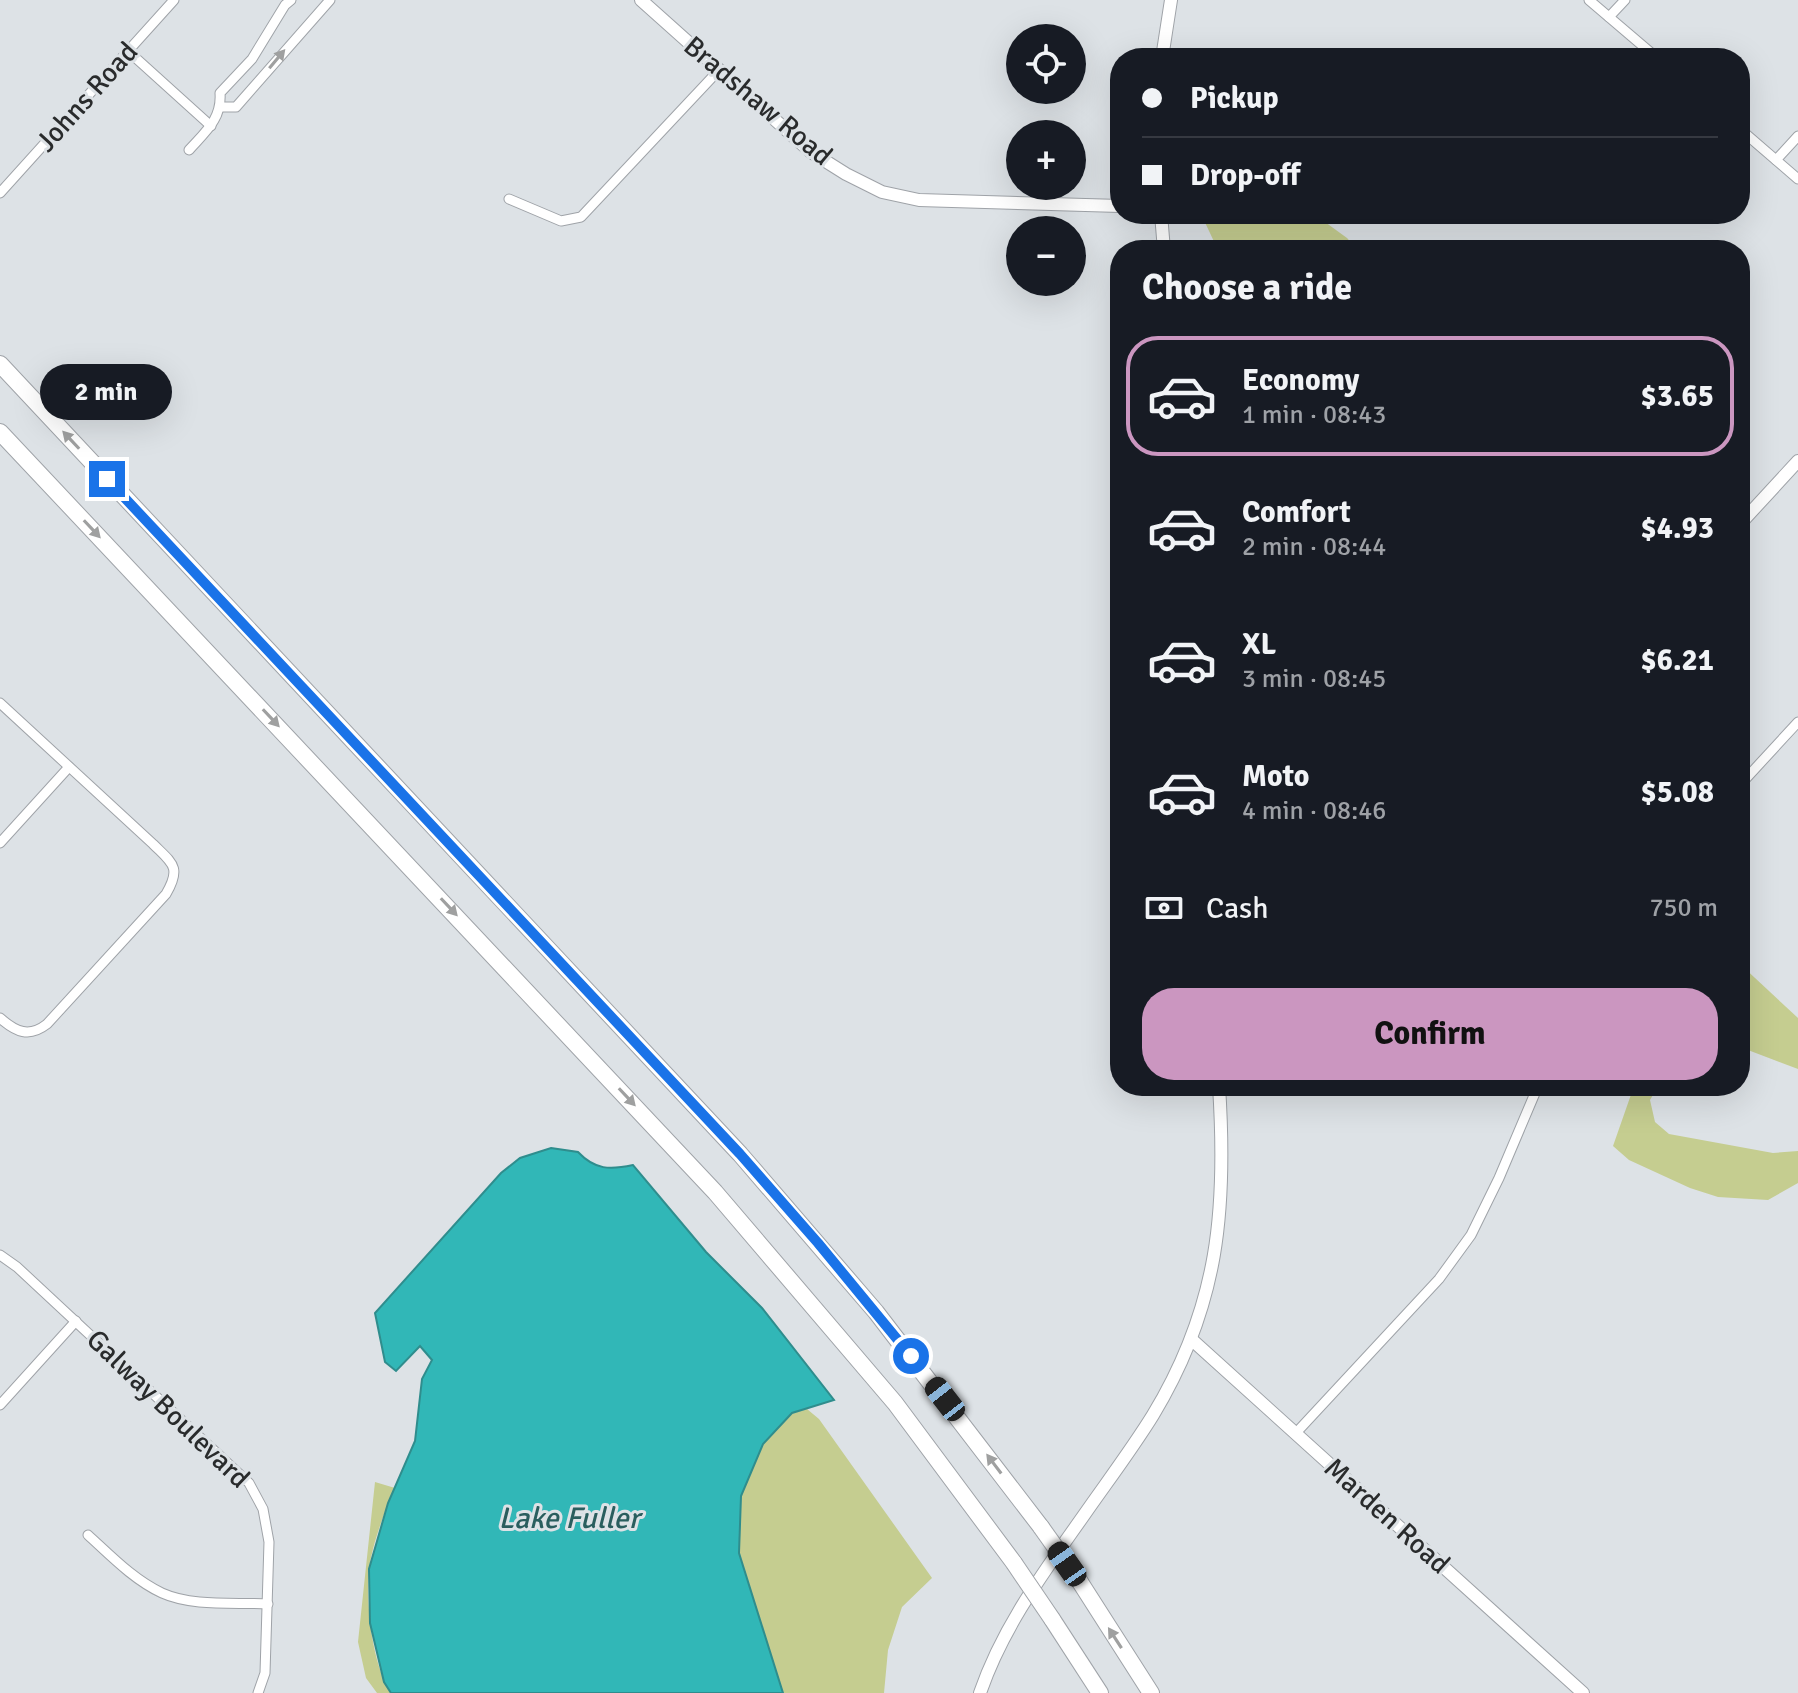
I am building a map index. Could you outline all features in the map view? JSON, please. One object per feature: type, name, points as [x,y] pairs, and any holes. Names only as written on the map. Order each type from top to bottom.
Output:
[{"type":"highway","points":[[0,364],[740,1154],[876,1312],[1041,1527],[1151,1693]]},
{"type":"highway","points":[[0,432],[715,1192],[895,1403],[1014,1563],[1100,1693]]},
{"type":"street","name":"Johns Road","points":[[0,193],[174,0]]},
{"type":"street","points":[[189,150],[211,126],[221,107],[220,93],[252,59],[291,0]]},
{"type":"street","points":[[221,107],[236,107],[330,0]]},
{"type":"street","name":"Bradshaw Road","points":[[641,0],[811,152],[882,192],[919,200],[1110,206]]},
{"type":"street","points":[[1162,48],[1171,0]]},
{"type":"street","points":[[1589,0],[1645,48]]},
{"type":"street","points":[[1609,17],[1625,0]]},
{"type":"street","points":[[128,51],[211,126]]},
{"type":"street","points":[[509,199],[561,221],[581,217],[719,70]]},
{"type":"street","points":[[1776,160],[1798,136]]},
{"type":"street","points":[[1750,138],[1798,179]]},
{"type":"street","points":[[1750,513],[1798,461]]},
{"type":"street","points":[[0,703],[173,864],[175,873],[156,905],[38,1031],[20,1033],[0,1018]]},
{"type":"street","points":[[1750,774],[1798,722]]},
{"type":"street","points":[[0,843],[69,767]]},
{"type":"street","points":[[980,1693],[1002,1639],[1023,1602],[1154,1414],[1191,1339],[1210,1275],[1222,1206],[1222,1096]]},
{"type":"street","points":[[1295,1434],[1439,1279],[1471,1235],[1534,1096]]},
{"type":"street","name":"Galway Boulevard","points":[[0,1255],[76,1321],[249,1483],[263,1509],[269,1542],[265,1673],[258,1693]]},
{"type":"street","points":[[0,1405],[76,1321]]},
{"type":"street","name":"Marden Road","points":[[1191,1339],[1583,1693]]},
{"type":"street","points":[[88,1535],[139,1580],[164,1594],[187,1601],[268,1604]]},
{"type":"green space","points":[[1206,224],[1328,224],[1349,240],[1213,240]]},
{"type":"green space","points":[[1750,973],[1798,1018],[1798,1069],[1750,1051]]},
{"type":"green space","points":[[1630,1096],[1652,1096],[1650,1100],[1655,1122],[1669,1134],[1773,1153],[1798,1151],[1798,1183],[1768,1200],[1718,1197],[1690,1188],[1629,1160],[1613,1146]]},
{"type":"green space","points":[[807,1409],[819,1419],[932,1578],[902,1607],[888,1650],[884,1693],[783,1693],[739,1553],[741,1496],[763,1444],[792,1413]]},
{"type":"green space","points":[[375,1482],[395,1488],[375,1540],[368,1585],[375,1651],[391,1693],[377,1693],[366,1678],[358,1642]]},
{"type":"water","name":"Lake Fuller","points":[[551,1148],[578,1152],[603,1167],[633,1165],[706,1252],[762,1308],[834,1400],[792,1413],[763,1444],[741,1496],[739,1553],[783,1693],[391,1693],[384,1682],[370,1623],[369,1569],[388,1503],[415,1441],[422,1379],[432,1360],[420,1346],[396,1371],[385,1362],[375,1313],[501,1173],[520,1158]]},
{"type":"route","points":[[107,479],[740,1154],[911,1356]]}]
